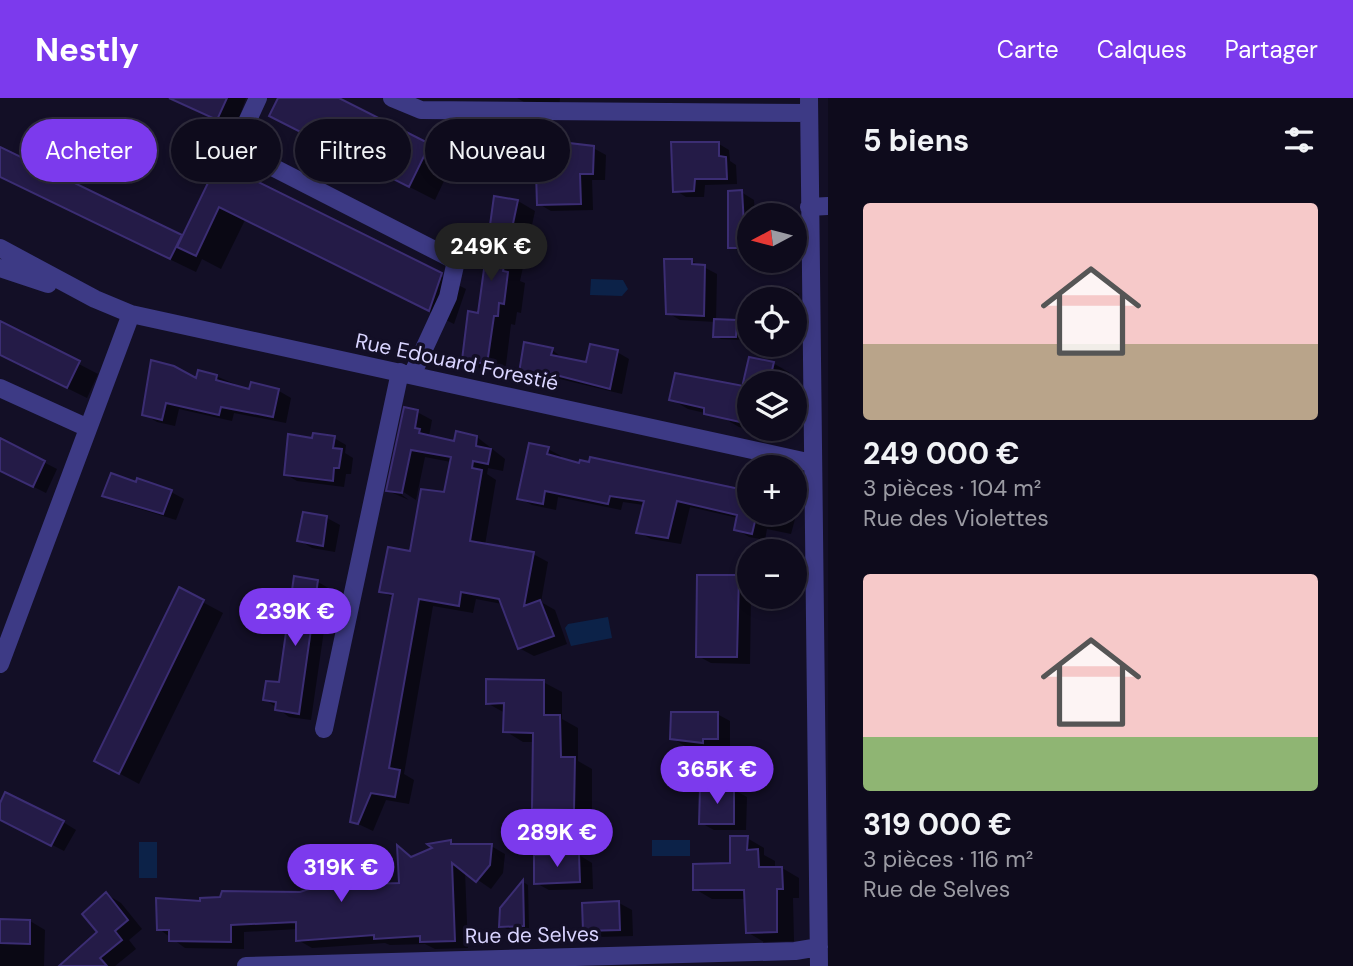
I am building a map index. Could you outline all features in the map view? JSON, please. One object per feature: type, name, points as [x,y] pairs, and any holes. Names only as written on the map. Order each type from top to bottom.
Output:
[{"type":"street","points":[[258,98],[235,148],[456,261],[448,297],[406,374],[324,729]]},
{"type":"street","points":[[392,98],[421,110],[809,106],[809,207],[820,438],[812,463],[819,966]]},
{"type":"street","points":[[809,207],[828,206]]},
{"type":"street","name":"Rue Edouard Forestié","points":[[0,248],[95,299]]},
{"type":"street","name":"Rue Edouard Forestié","points":[[0,268],[95,299],[131,314],[812,463]]},
{"type":"street","points":[[0,664],[131,314]]},
{"type":"street","points":[[0,388],[88,428]]},
{"type":"street","name":"Rue de Selves","points":[[246,966],[468,962],[795,951],[819,947]]},
{"type":"water","points":[[591,279],[623,280],[628,289],[622,296],[590,295]]},
{"type":"water","points":[[608,617],[612,638],[571,646],[565,628],[568,624]]},
{"type":"water","points":[[652,840],[690,840],[690,856],[652,856]]},
{"type":"water","points":[[139,842],[157,842],[157,878],[139,878]]},
{"type":"building","points":[[169,98],[227,98],[217,119]]},
{"type":"building","points":[[278,98],[339,98],[381,119],[295,119],[295,129],[281,122],[281,119],[269,116]]},
{"type":"building","points":[[411,134],[425,141],[425,154],[409,187],[399,182],[411,182]]},
{"type":"building","points":[[671,142],[719,142],[719,156],[726,157],[727,179],[695,179],[694,191],[673,192]]},
{"type":"building","points":[[570,143],[594,146],[593,174],[580,174],[581,204],[537,205],[536,182],[570,182]]},
{"type":"building","points":[[0,147],[21,157],[21,182],[72,182],[182,235],[170,259],[0,177]]},
{"type":"building","points":[[208,182],[258,182],[442,273],[429,311],[219,207],[196,256],[177,247]]},
{"type":"building","points":[[742,190],[743,203],[737,203],[737,248],[728,248],[728,191]]},
{"type":"building","points":[[494,196],[518,200],[503,271],[508,272],[504,304],[499,303],[498,316],[494,316],[487,364],[462,360],[468,311],[478,313]]},
{"type":"building","points":[[664,259],[692,259],[692,264],[705,265],[704,316],[666,314]]},
{"type":"building","points":[[714,319],[737,320],[736,337],[713,337]]},
{"type":"building","points":[[0,321],[80,361],[67,388],[0,355]]},
{"type":"building","points":[[524,342],[553,348],[551,355],[586,362],[590,344],[618,350],[610,389],[548,373],[546,380],[519,373]]},
{"type":"building","points":[[749,357],[774,362],[772,371],[746,371]]},
{"type":"building","points":[[151,360],[174,366],[196,378],[198,370],[217,375],[216,380],[249,389],[251,382],[279,389],[273,417],[221,407],[219,415],[166,403],[162,420],[142,415]]},
{"type":"building","points":[[675,373],[737,385],[737,421],[704,414],[704,408],[669,400]]},
{"type":"building","points":[[404,407],[418,410],[415,428],[420,429],[419,433],[454,441],[456,431],[477,436],[476,446],[491,449],[488,464],[473,461],[472,468],[482,470],[470,541],[534,552],[524,606],[540,600],[554,636],[518,649],[499,599],[461,592],[459,606],[419,599],[389,768],[400,770],[395,797],[371,793],[358,824],[350,822],[393,594],[379,592],[388,547],[410,551],[421,489],[444,492],[451,457],[411,450],[402,493],[386,491]]},
{"type":"building","points":[[313,433],[335,436],[333,448],[342,449],[339,468],[334,468],[333,481],[284,475],[288,434],[312,438]]},
{"type":"building","points":[[0,438],[45,461],[33,487],[0,471]]},
{"type":"building","points":[[529,443],[549,447],[547,454],[579,463],[580,460],[589,462],[590,457],[737,488],[737,515],[677,501],[668,538],[636,533],[644,501],[610,496],[608,504],[545,491],[543,504],[517,499]]},
{"type":"building","points":[[111,473],[136,482],[137,478],[172,490],[163,514],[102,496]]},
{"type":"building","points":[[303,512],[327,516],[323,546],[297,541]]},
{"type":"building","points":[[737,515],[737,525],[754,525],[752,534],[734,530]]},
{"type":"building","points":[[697,575],[737,575],[737,657],[696,657]]},
{"type":"building","points":[[294,576],[318,580],[299,714],[275,710],[276,702],[263,700],[266,681],[279,682]]},
{"type":"building","points":[[179,587],[204,600],[119,774],[94,761]]},
{"type":"building","points":[[486,679],[544,680],[544,715],[560,715],[561,757],[575,757],[574,810],[532,809],[533,733],[503,732],[504,703],[486,704]]},
{"type":"building","points":[[671,712],[718,712],[718,739],[703,739],[703,743],[670,739]]},
{"type":"building","points":[[700,788],[734,788],[734,824],[699,824]]},
{"type":"building","points":[[5,792],[64,821],[51,846],[0,820],[0,803]]},
{"type":"building","points":[[730,836],[748,836],[747,850],[758,849],[759,867],[782,867],[783,889],[777,889],[777,932],[746,933],[744,890],[693,890],[693,864],[730,863]]},
{"type":"building","points":[[451,840],[451,844],[492,844],[490,865],[476,882],[452,863],[455,941],[420,942],[420,936],[374,939],[374,935],[296,941],[296,922],[231,925],[231,942],[169,941],[169,930],[157,930],[156,898],[200,901],[200,898],[220,897],[222,891],[300,892],[318,886],[399,883],[397,845],[411,857],[432,848],[427,844]]},
{"type":"building","points":[[579,854],[580,882],[534,884],[534,855]]},
{"type":"building","points":[[523,880],[524,926],[499,927],[500,908]]},
{"type":"building","points":[[106,892],[128,920],[115,931],[122,940],[100,958],[107,966],[59,966],[97,932],[82,914]]},
{"type":"building","points":[[619,901],[620,930],[583,931],[582,903]]},
{"type":"building","points":[[0,919],[30,920],[30,944],[0,943]]}]
